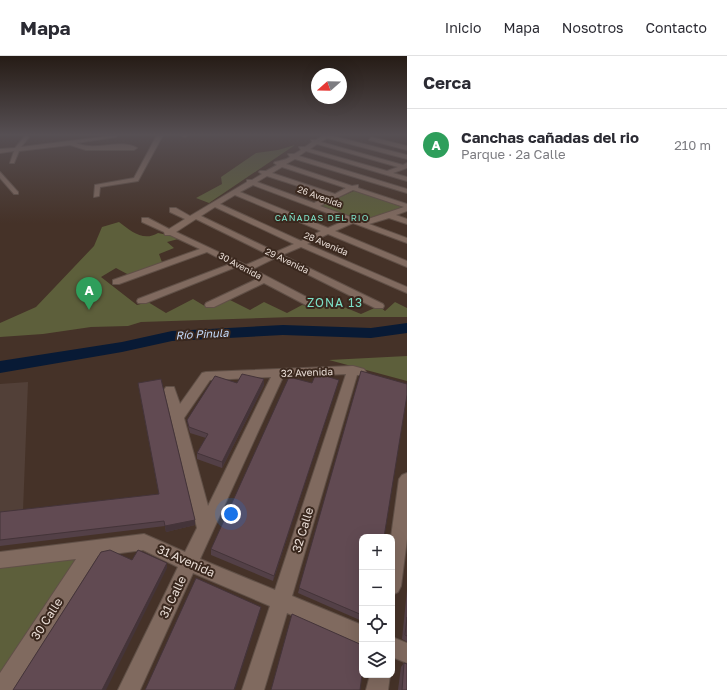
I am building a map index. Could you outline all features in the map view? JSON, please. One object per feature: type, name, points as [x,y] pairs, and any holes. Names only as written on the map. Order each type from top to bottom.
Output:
[{"type":"street","points":[[96,196],[97,186],[136,180],[144,165]]},
{"type":"street","points":[[168,233],[216,205],[277,165]]},
{"type":"street","points":[[284,165],[407,206]]},
{"type":"street","points":[[322,165],[407,191]]},
{"type":"street","points":[[359,165],[407,179]]},
{"type":"street","points":[[314,206],[406,167]]},
{"type":"street","points":[[265,173],[335,196]]},
{"type":"street","points":[[0,174],[16,194]]},
{"type":"street","name":"26 Avenida","points":[[248,183],[353,220],[407,241]]},
{"type":"street","points":[[235,193],[407,264]]},
{"type":"street","name":"28 Avenida","points":[[216,205],[300,244],[407,290]]},
{"type":"street","points":[[362,224],[407,209]]},
{"type":"street","name":"29 Avenida","points":[[173,210],[276,256],[379,306]]},
{"type":"street","points":[[388,215],[407,222]]},
{"type":"street","name":"30 Avenida","points":[[145,220],[168,233],[182,237],[207,249],[310,303]]},
{"type":"street","points":[[142,301],[276,256],[353,220]]},
{"type":"street","points":[[116,282],[207,249]]},
{"type":"street","points":[[210,305],[264,279]]},
{"type":"street","name":"32 Avenida","points":[[178,417],[206,376],[361,372]]},
{"type":"street","name":"32 Calle","points":[[253,690],[281,601],[361,372]]},
{"type":"street","name":"31 Calle","points":[[129,690],[279,373]]},
{"type":"street","points":[[170,390],[206,529]]},
{"type":"street","points":[[394,570],[407,479]]},
{"type":"street","name":"31 Avenida","points":[[0,560],[144,542],[190,563],[359,634]]},
{"type":"street","name":"30 Calle","points":[[1,690],[93,548]]},
{"type":"street","points":[[395,648],[407,653]]},
{"type":"street","points":[[377,690],[379,678]]},
{"type":"shaded area","points":[[28,382],[23,511],[0,513],[0,384]]},
{"type":"green space","points":[[239,165],[266,165],[209,203],[196,198],[222,184],[221,177]]},
{"type":"green space","points":[[356,190],[407,208],[362,224],[320,206]]},
{"type":"green space","points":[[119,222],[133,232],[142,236],[158,233],[182,238],[167,242],[174,248],[159,254],[163,265],[129,275],[116,268],[101,277],[137,305],[148,302],[166,313],[193,299],[208,308],[226,298],[250,310],[264,302],[287,313],[302,305],[313,307],[327,300],[361,314],[379,306],[385,311],[395,302],[407,308],[407,317],[292,317],[141,322],[128,326],[91,327],[43,334],[0,337],[0,323],[36,307],[94,246],[102,227]]},
{"type":"green space","points":[[407,356],[407,381],[329,360]]},
{"type":"green space","points":[[93,548],[1,690],[0,690],[0,560]]},
{"type":"building","points":[[361,371],[407,384],[407,395],[384,534],[359,534],[359,614],[299,588]]},
{"type":"building","points":[[316,373],[339,380],[274,576],[211,549],[289,377],[312,383]]},
{"type":"building","points":[[242,374],[264,379],[222,462],[197,453],[208,434],[189,427],[187,420],[215,376],[237,383]]},
{"type":"building","points":[[161,379],[195,520],[165,526],[164,521],[0,540],[0,512],[159,494],[138,383]]},
{"type":"building","points":[[110,550],[132,560],[138,550],[167,563],[102,690],[13,690],[101,552]]},
{"type":"building","points":[[196,578],[261,607],[234,690],[145,690]]},
{"type":"building","points":[[292,614],[359,644],[359,678],[362,678],[360,690],[271,690]]},
{"type":"building","points":[[407,617],[407,636],[405,635]]},
{"type":"building","points":[[404,663],[407,664],[407,690],[402,690]]},
{"type":"waterway","name":"Río Pinula","points":[[0,367],[122,347],[172,336],[283,330],[371,333],[407,328]]},
{"type":"place","name":"Canchas cañadas del rio","points":[[89,310]]},
{"type":"district","name":"CAÑADAS DEL RIO","points":[[322,218]]},
{"type":"district","name":"ZONA 13","points":[[335,303]]}]
